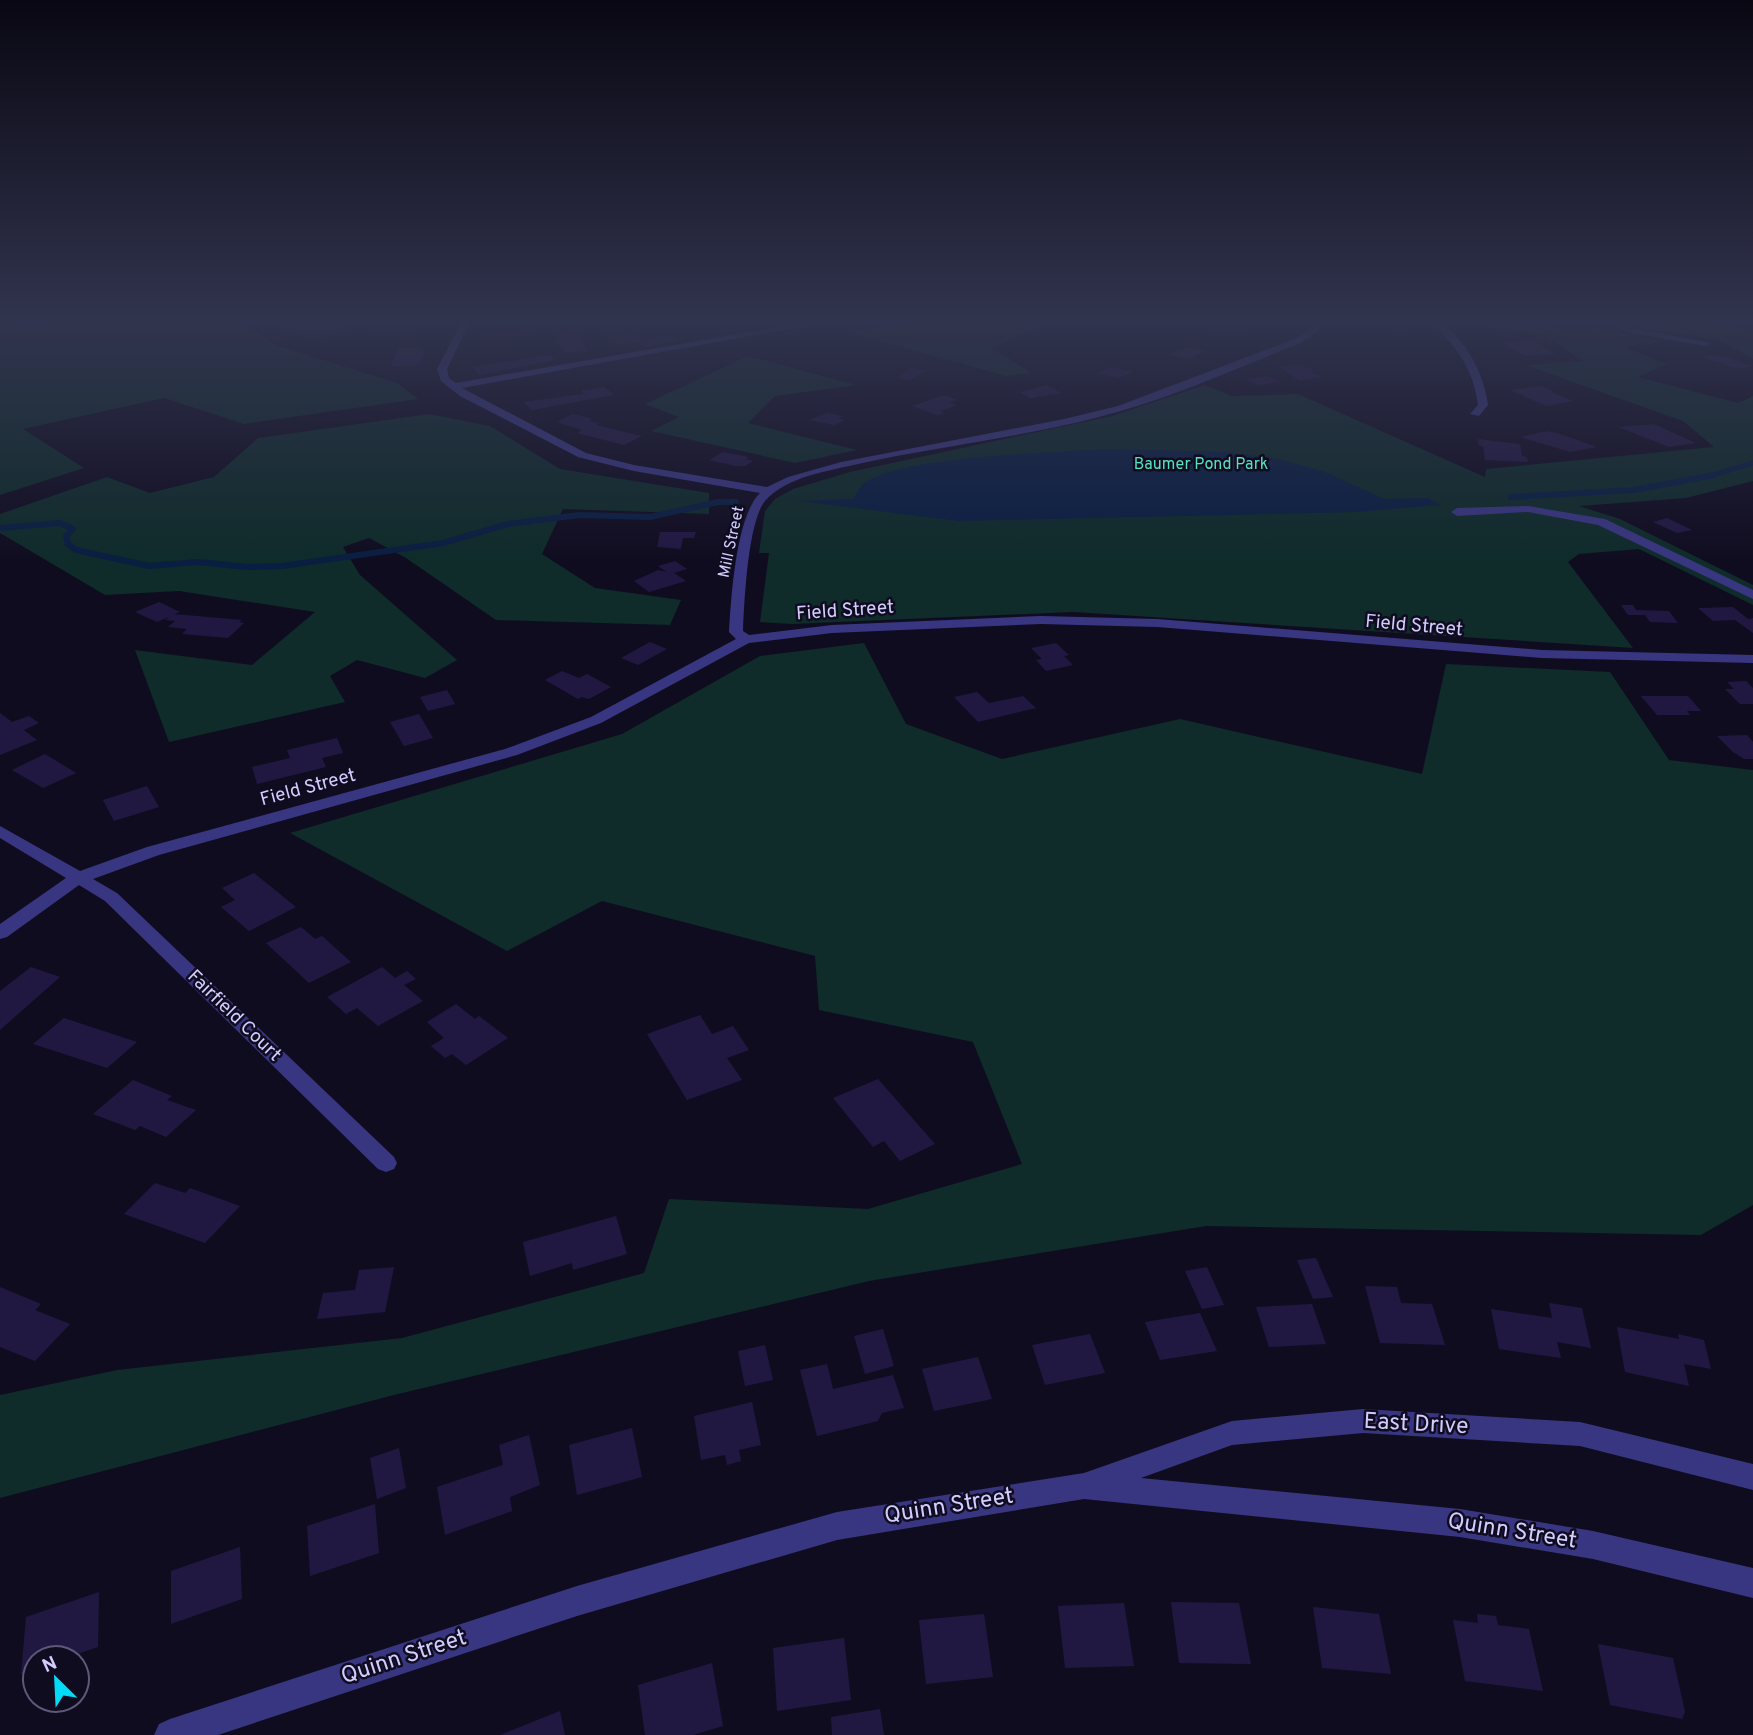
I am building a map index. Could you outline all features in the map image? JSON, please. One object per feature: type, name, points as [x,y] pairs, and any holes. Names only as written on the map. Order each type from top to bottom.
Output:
[{"type":"street","points":[[475,400],[548,440],[582,455],[634,468],[769,491]]},
{"type":"street","name":"Mill Street","points":[[746,639],[736,632],[739,579],[751,516],[758,499],[769,491],[806,475],[867,458],[1040,427],[1112,411],[1146,400]]},
{"type":"street","points":[[1475,414],[1483,405],[1482,400]]},
{"type":"street","points":[[1457,512],[1528,509],[1601,522],[1753,595]]},
{"type":"street","name":"Field Street","points":[[0,933],[76,879],[153,851],[511,752],[596,720],[746,639],[832,629],[1054,620],[1157,622],[1529,653],[1753,659]]},
{"type":"street","name":"Fairfield Court","points":[[0,831],[76,879],[111,897],[386,1163]]},
{"type":"street","name":"East Drive","points":[[1084,1486],[1232,1433],[1363,1421],[1580,1434],[1753,1477]]},
{"type":"street","name":"Quinn Street","points":[[170,1735],[578,1601],[837,1526],[1084,1486],[1460,1523],[1593,1545],[1753,1583]]},
{"type":"green space","points":[[0,400],[155,400],[23,429],[84,468],[0,495]]},
{"type":"green space","points":[[170,400],[411,400],[244,424]]},
{"type":"green space","points":[[654,400],[771,400],[748,423],[857,450],[795,463],[651,431],[679,417],[645,404]]},
{"type":"green space","name":"Baumer Pond Park","points":[[1160,400],[1311,400],[1485,477],[1486,469],[1714,447],[1683,421],[1624,400],[1726,400],[1738,403],[1753,400],[1753,481],[1686,498],[1579,506],[1620,519],[1753,585],[1753,605],[1639,549],[1579,554],[1568,562],[1633,648],[1073,612],[791,624],[760,622],[769,553],[759,553],[765,511],[775,499],[793,489],[850,472],[1112,416]]},
{"type":"green space","points":[[429,414],[490,426],[560,469],[709,493],[709,514],[563,509],[542,554],[595,588],[681,600],[670,625],[496,620],[406,558],[369,538],[343,547],[360,575],[457,660],[425,678],[357,660],[330,676],[345,702],[169,742],[135,650],[252,665],[315,612],[179,591],[105,595],[0,533],[0,514],[107,477],[150,493],[214,477],[258,438]]},
{"type":"green space","points":[[864,643],[906,724],[1002,759],[1180,719],[1422,774],[1446,664],[1610,672],[1669,760],[1753,770],[1753,1205],[1701,1235],[1206,1226],[869,1281],[394,1395],[0,1498],[0,1395],[117,1370],[402,1338],[644,1273],[669,1199],[868,1209],[1022,1164],[973,1042],[819,1010],[815,956],[602,901],[507,951],[290,833],[622,734],[760,656]]},
{"type":"water","points":[[1106,449],[1227,452],[1278,459],[1325,472],[1384,499],[1428,498],[1440,505],[1356,512],[959,521],[800,501],[853,499],[866,482],[885,473],[913,466],[981,457]]},
{"type":"building","points":[[539,400],[587,400],[532,410],[523,402]]},
{"type":"building","points":[[930,400],[957,400],[949,402],[956,405],[940,411],[945,413],[937,415],[912,406]]},
{"type":"building","points":[[1532,400],[1573,401],[1546,406]]},
{"type":"building","points":[[828,413],[842,416],[838,419],[844,420],[835,425],[809,420]]},
{"type":"building","points":[[573,414],[593,419],[589,421],[599,423],[596,425],[642,436],[624,445],[577,433],[582,430],[557,422]]},
{"type":"building","points":[[1654,424],[1696,443],[1669,447],[1618,427]]},
{"type":"building","points":[[1547,431],[1597,447],[1570,452],[1520,437]]},
{"type":"building","points":[[1478,439],[1520,444],[1522,456],[1527,457],[1528,462],[1485,460],[1483,446],[1479,446]]},
{"type":"building","points":[[723,452],[749,457],[746,459],[753,461],[745,466],[735,466],[709,460]]},
{"type":"building","points":[[1667,518],[1692,530],[1677,533],[1653,522]]},
{"type":"building","points":[[660,532],[696,532],[694,538],[683,538],[681,549],[657,547]]},
{"type":"building","points":[[675,561],[687,569],[674,573],[686,581],[649,592],[634,581],[658,570],[667,572],[658,566]]},
{"type":"building","points":[[159,602],[180,612],[174,614],[242,620],[239,622],[244,623],[228,638],[182,634],[187,629],[168,627],[175,621],[165,620],[169,617],[157,622],[135,612]]},
{"type":"building","points":[[1621,605],[1633,605],[1636,610],[1669,611],[1678,623],[1650,622],[1645,615],[1628,615]]},
{"type":"building","points":[[1733,607],[1748,619],[1753,618],[1753,633],[1735,620],[1713,621],[1698,608]]},
{"type":"building","points":[[650,642],[667,649],[638,665],[621,658]]},
{"type":"building","points":[[1056,643],[1069,655],[1064,656],[1073,665],[1046,671],[1036,660],[1042,659],[1031,648]]},
{"type":"building","points":[[562,671],[579,678],[587,674],[611,687],[589,699],[578,699],[545,680]]},
{"type":"building","points":[[1746,681],[1753,688],[1753,704],[1740,704],[1725,689],[1734,689],[1727,682]]},
{"type":"building","points":[[447,690],[455,704],[428,711],[420,697]]},
{"type":"building","points":[[977,692],[989,703],[1023,696],[1036,708],[978,722],[954,697]]},
{"type":"building","points":[[1641,696],[1688,696],[1701,711],[1687,711],[1690,715],[1657,715]]},
{"type":"building","points":[[0,713],[12,722],[29,716],[39,723],[24,730],[37,740],[0,755]]},
{"type":"building","points":[[419,714],[433,738],[404,746],[390,722]]},
{"type":"building","points":[[1747,735],[1753,742],[1753,759],[1744,759],[1733,752],[1717,736]]},
{"type":"building","points":[[337,738],[343,753],[322,758],[326,767],[257,784],[252,767],[290,758],[287,750]]},
{"type":"building","points":[[45,754],[76,773],[43,788],[12,770]]},
{"type":"building","points":[[147,786],[159,807],[114,821],[103,800]]},
{"type":"building","points":[[254,873],[296,907],[249,931],[221,907],[235,900],[222,888]]},
{"type":"building","points":[[301,927],[315,939],[322,936],[351,962],[309,983],[266,943]]},
{"type":"building","points":[[31,967],[60,977],[0,1030],[0,991]]},
{"type":"building","points":[[382,967],[395,978],[407,971],[416,979],[404,985],[423,1001],[378,1026],[357,1008],[346,1014],[327,997]]},
{"type":"building","points":[[456,1004],[475,1019],[479,1016],[508,1038],[466,1065],[452,1054],[445,1058],[431,1046],[444,1038],[427,1022]]},
{"type":"building","points":[[700,1015],[712,1034],[733,1026],[749,1050],[727,1058],[742,1080],[687,1100],[647,1034]]},
{"type":"building","points":[[64,1018],[137,1042],[107,1068],[33,1044]]},
{"type":"building","points":[[878,1079],[935,1144],[900,1161],[884,1141],[873,1147],[833,1098]]},
{"type":"building","points":[[133,1080],[172,1096],[167,1100],[196,1110],[166,1137],[140,1126],[135,1130],[93,1114]]},
{"type":"building","points":[[155,1183],[185,1193],[190,1188],[240,1206],[205,1243],[124,1214]]},
{"type":"building","points":[[616,1216],[627,1254],[573,1270],[572,1263],[530,1276],[523,1242]]},
{"type":"building","points":[[1316,1258],[1333,1297],[1313,1299],[1297,1260]]},
{"type":"building","points":[[394,1267],[385,1312],[317,1319],[323,1293],[355,1290],[359,1270]]},
{"type":"building","points":[[1207,1267],[1224,1305],[1202,1309],[1185,1271]]},
{"type":"building","points":[[1365,1286],[1397,1287],[1401,1303],[1432,1304],[1445,1345],[1380,1343]]},
{"type":"building","points":[[0,1287],[41,1304],[35,1310],[70,1324],[35,1361],[0,1347]]},
{"type":"building","points":[[1549,1303],[1582,1308],[1591,1348],[1557,1342],[1561,1358],[1499,1349],[1491,1309],[1552,1318]]},
{"type":"building","points":[[1312,1304],[1326,1344],[1269,1347],[1256,1307]]},
{"type":"building","points":[[1200,1313],[1217,1351],[1160,1360],[1145,1322]]},
{"type":"building","points":[[1617,1327],[1679,1339],[1678,1334],[1704,1340],[1711,1369],[1684,1364],[1689,1386],[1625,1372]]},
{"type":"building","points":[[883,1329],[894,1366],[865,1374],[854,1336]]},
{"type":"building","points":[[1090,1334],[1105,1373],[1045,1385],[1032,1345]]},
{"type":"building","points":[[765,1345],[773,1380],[745,1386],[738,1351]]},
{"type":"building","points":[[978,1357],[992,1399],[934,1411],[922,1369]]},
{"type":"building","points":[[827,1364],[833,1389],[893,1375],[904,1408],[882,1413],[878,1421],[817,1436],[800,1370]]},
{"type":"building","points":[[752,1402],[761,1445],[739,1450],[741,1461],[727,1465],[725,1455],[701,1460],[694,1416]]},
{"type":"building","points":[[632,1428],[642,1477],[577,1495],[569,1445]]},
{"type":"building","points":[[529,1435],[540,1485],[510,1497],[512,1511],[445,1535],[437,1487],[503,1465],[499,1445]]},
{"type":"building","points":[[399,1448],[406,1488],[377,1499],[370,1458]]},
{"type":"building","points":[[375,1504],[379,1553],[310,1576],[307,1526]]},
{"type":"building","points":[[240,1547],[242,1599],[171,1624],[171,1571]]},
{"type":"building","points":[[99,1592],[98,1647],[91,1649],[91,1644],[24,1644],[26,1617]]},
{"type":"building","points":[[1171,1602],[1239,1603],[1251,1664],[1179,1663]]},
{"type":"building","points":[[1124,1603],[1134,1666],[1065,1668],[1058,1606]]},
{"type":"building","points":[[1313,1607],[1379,1614],[1391,1674],[1322,1668]]},
{"type":"building","points":[[984,1614],[993,1677],[926,1684],[919,1620]]},
{"type":"building","points":[[1477,1614],[1496,1616],[1498,1625],[1529,1629],[1543,1691],[1465,1681],[1453,1620],[1478,1623]]},
{"type":"building","points":[[844,1638],[851,1700],[777,1711],[773,1648]]},
{"type":"building","points":[[1598,1644],[1673,1658],[1685,1712],[1682,1719],[1610,1705]]},
{"type":"building","points":[[712,1663],[723,1726],[693,1735],[645,1735],[638,1685]]},
{"type":"building","points":[[880,1709],[884,1735],[832,1735],[831,1717]]},
{"type":"building","points":[[560,1711],[565,1735],[500,1735]]},
{"type":"waterway","points":[[1713,475],[1753,463]]},
{"type":"waterway","points":[[1511,497],[1634,490],[1713,475]]},
{"type":"waterway","points":[[1707,477],[1713,475]]},
{"type":"waterway","points":[[0,528],[60,523],[73,529],[66,536],[68,544],[76,550],[149,566],[198,562],[247,567],[282,566],[443,543],[508,524],[579,515],[650,517],[718,502],[736,502]]}]
